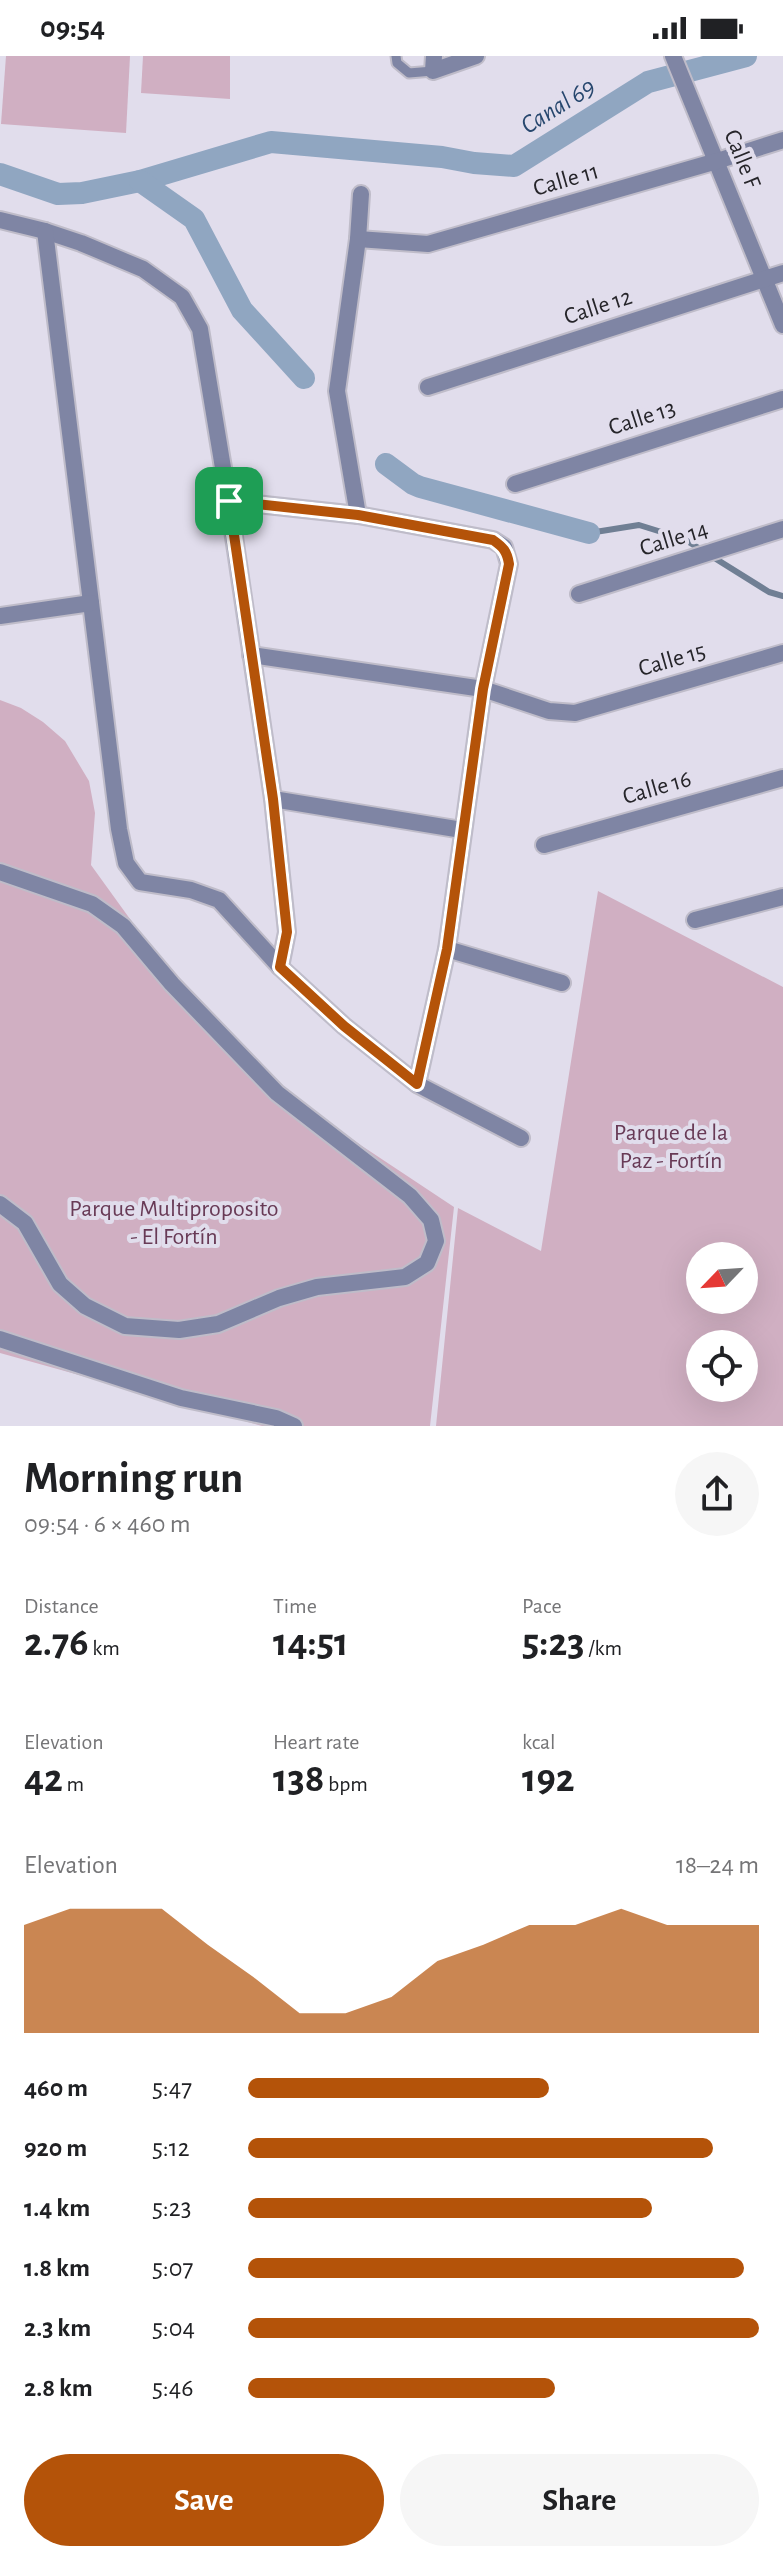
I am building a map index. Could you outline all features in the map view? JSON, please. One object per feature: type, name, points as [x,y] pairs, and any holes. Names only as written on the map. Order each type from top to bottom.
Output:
[{"type":"street","points":[[433,64],[476,56]]},
{"type":"street","name":"Calle F","points":[[673,56],[783,325]]},
{"type":"street","name":"Calle 11","points":[[358,239],[428,244],[783,140]]},
{"type":"street","points":[[358,515],[337,391],[358,239],[361,194]]},
{"type":"street","points":[[0,220],[101,250],[143,269],[175,290],[191,310],[200,329],[273,799],[287,932],[280,967]]},
{"type":"street","points":[[45,231],[119,829],[126,863],[140,882],[191,890],[219,900],[280,967],[344,1026],[417,1084],[521,1138]]},
{"type":"street","name":"Calle 12","points":[[428,387],[783,273]]},
{"type":"street","name":"Calle 13","points":[[515,484],[783,399]]},
{"type":"street","points":[[229,501],[358,515],[493,540],[504,547],[509,564],[483,689],[447,949],[417,1084]]},
{"type":"street","name":"Calle 14","points":[[579,594],[783,529]]},
{"type":"street","points":[[0,616],[91,603]]},
{"type":"street","name":"Calle 15","points":[[483,689],[549,711],[575,713],[783,653]]},
{"type":"street","points":[[251,655],[483,689]]},
{"type":"street","name":"Calle 16","points":[[544,845],[783,778]]},
{"type":"street","points":[[273,799],[462,830]]},
{"type":"street","points":[[0,872],[92,904],[123,926],[172,984],[277,1093],[410,1196],[431,1220],[436,1241],[427,1263],[405,1277],[317,1287],[279,1298],[218,1324],[179,1330],[125,1326],[85,1306],[60,1284],[25,1223],[0,1204]]},
{"type":"street","points":[[695,920],[783,897]]},
{"type":"street","points":[[447,949],[562,983]]},
{"type":"street","points":[[0,1339],[181,1398],[276,1418],[294,1426]]},
{"type":"lane","points":[[396,56],[397,63],[409,73],[433,64]]},
{"type":"green space","points":[[6,56],[130,56],[126,133],[1,124]]},
{"type":"green space","points":[[143,56],[230,56],[230,99],[141,93]]},
{"type":"green space","name":"Parque Multiproposito - El Fortín","points":[[0,700],[21,708],[65,741],[89,781],[95,813],[91,865],[161,962],[289,1094],[454,1207],[430,1426],[262,1426],[0,1353]]},
{"type":"green space","name":"Parque de la Paz - Fortín","points":[[598,891],[783,987],[783,1426],[436,1426],[458,1208],[541,1251]]},
{"type":"waterway","name":"Canal 69","points":[[0,174],[58,194],[82,193],[140,181],[271,142],[514,166],[648,82],[746,56]]},
{"type":"waterway","points":[[140,181],[194,219],[242,310],[304,378]]},
{"type":"waterway","points":[[386,464],[420,487],[589,533]]},
{"type":"waterway","points":[[589,533],[639,525],[684,539],[769,592],[783,596]]},
{"type":"route","points":[[229,501],[358,515],[493,540],[504,547],[508,556],[509,564],[483,689],[447,949],[417,1084],[344,1026],[280,967],[287,932],[273,799],[229,501]]}]
